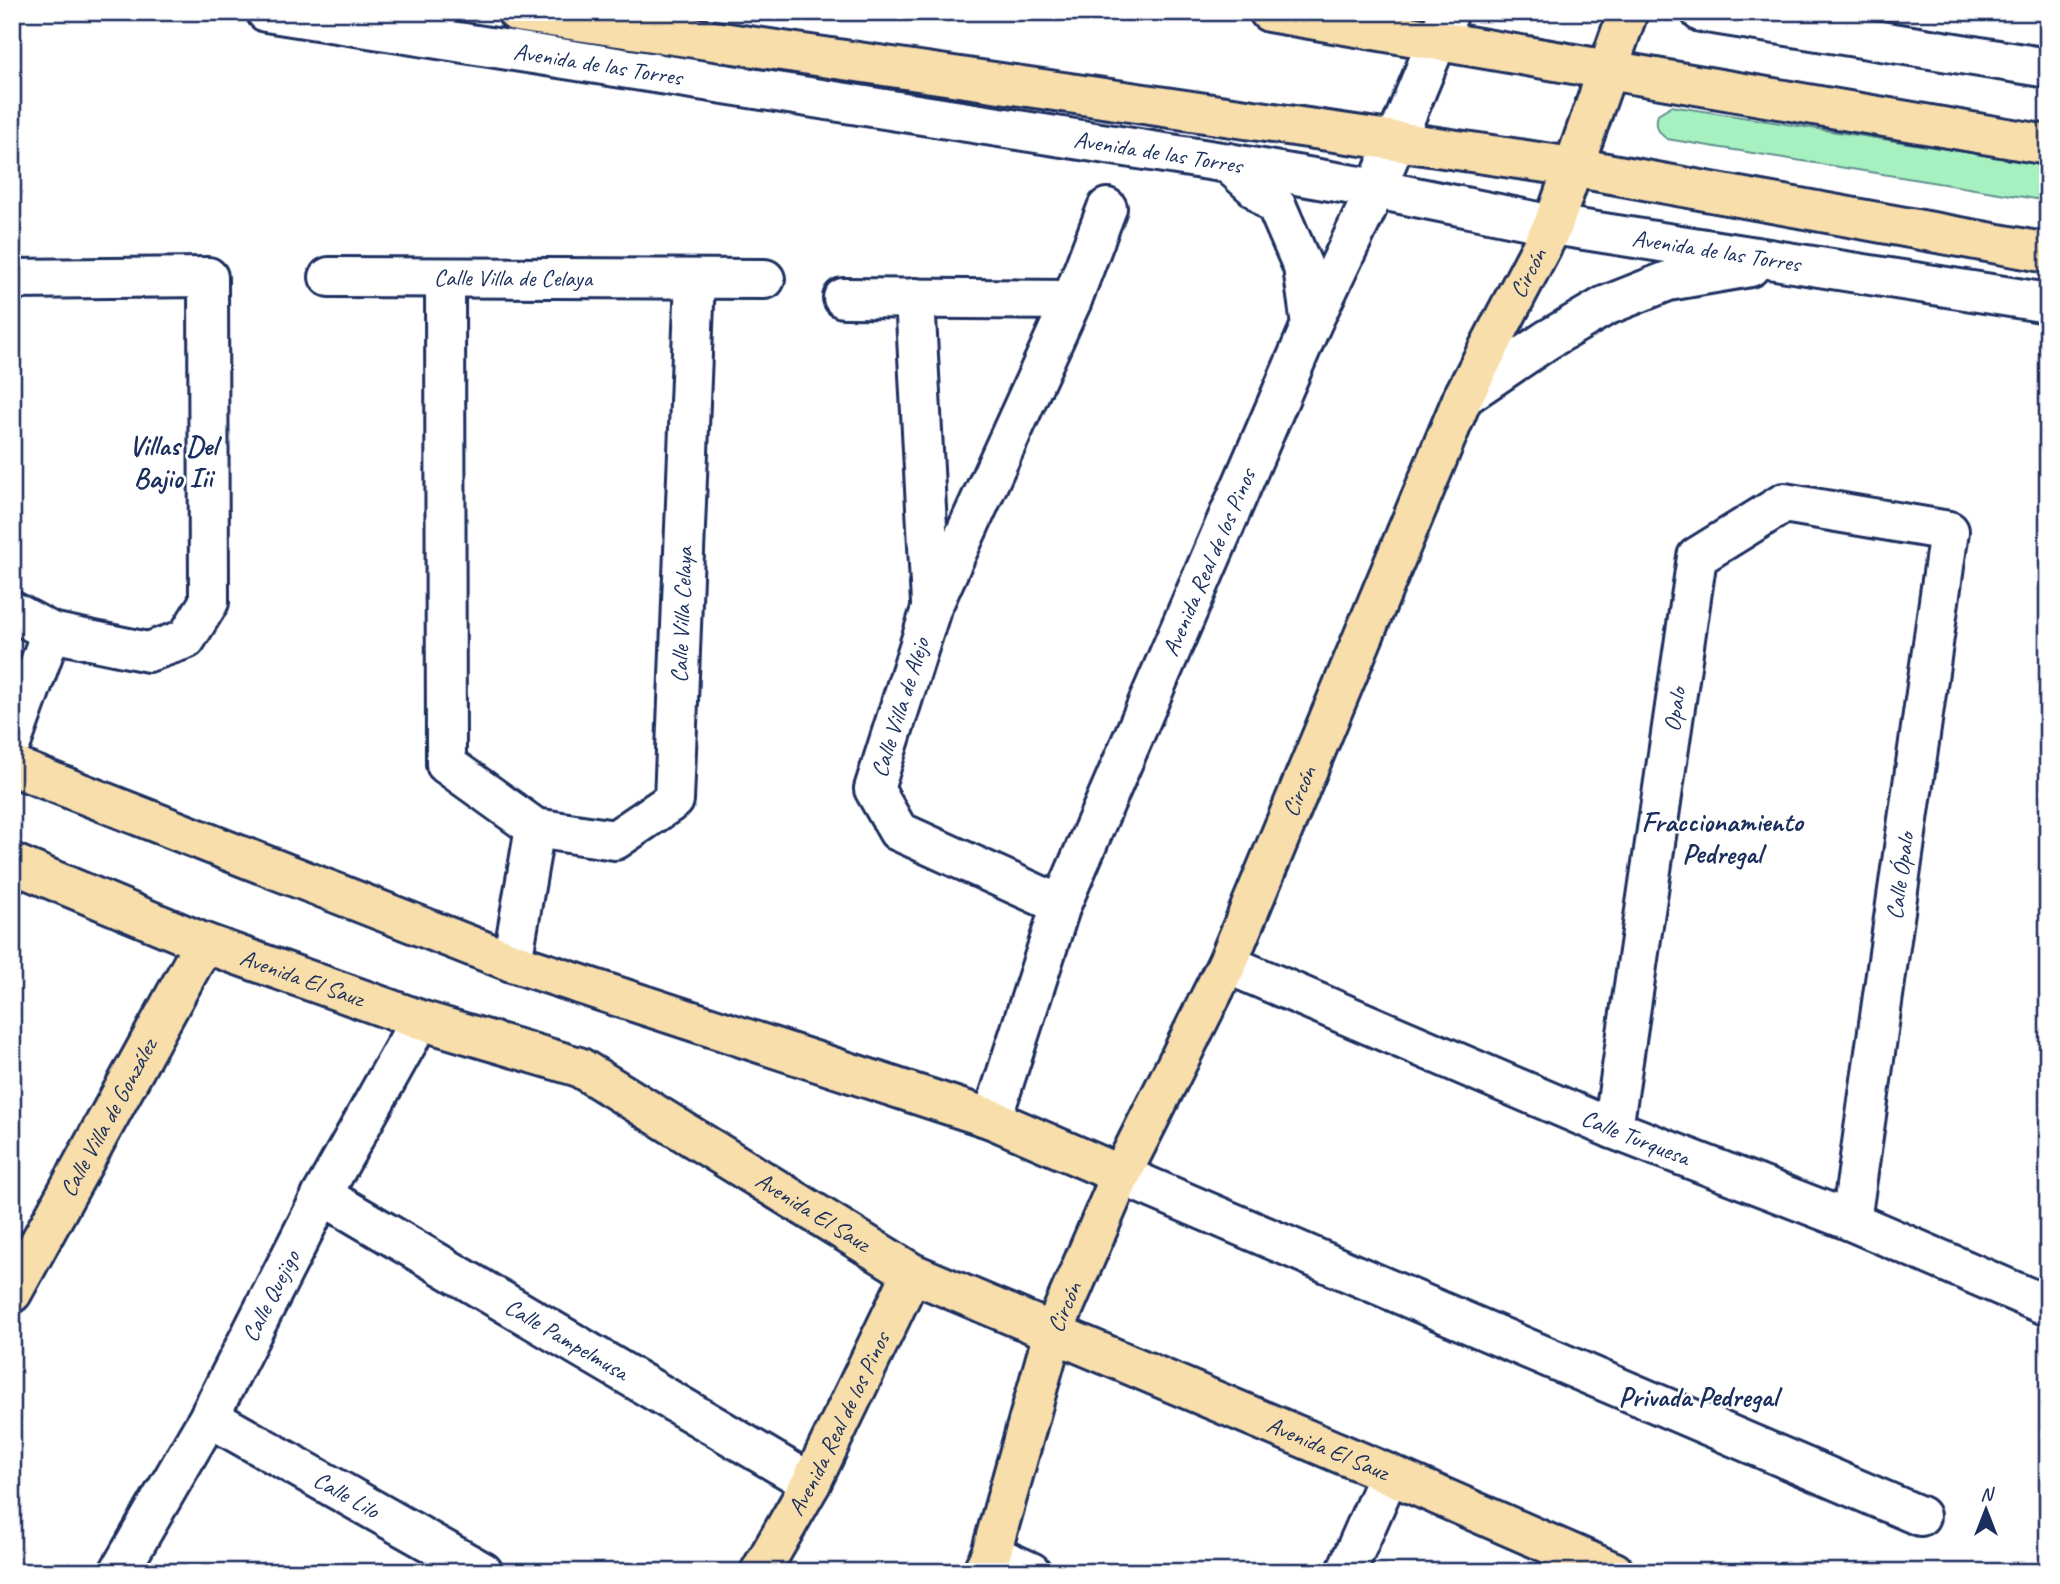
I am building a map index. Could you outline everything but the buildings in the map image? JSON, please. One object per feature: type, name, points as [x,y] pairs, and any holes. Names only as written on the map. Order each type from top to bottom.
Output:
[{"type":"main road","name":"Avenida de las Torres","points":[[516,12],[1573,167],[2048,253]]},
{"type":"main road","points":[[1269,12],[1443,27],[1607,71],[2048,145]]},
{"type":"main road","name":"Circón","points":[[986,1563],[1053,1333],[1121,1175],[1227,964],[1463,397],[1553,225],[1628,12]]},
{"type":"main road","points":[[12,766],[512,962],[992,1119],[1121,1175]]},
{"type":"main road","name":"Avenida El Sauz","points":[[12,863],[204,943],[420,1020],[579,1067],[912,1273],[1390,1474],[1614,1572]]},
{"type":"main road","name":"Calle Villa de González","points":[[12,1293],[204,943]]},
{"type":"main road","name":"Avenida Real de los Pinos","points":[[760,1572],[811,1483],[912,1273]]},
{"type":"street","name":"Avenida de las Torres","points":[[266,12],[1228,163],[1376,189],[1553,225],[2048,303]]},
{"type":"street","points":[[1701,12],[2048,68]]},
{"type":"street","name":"Avenida Real de los Pinos","points":[[992,1119],[1061,905],[1311,325],[1376,189],[1443,27]]},
{"type":"street","points":[[1228,163],[1277,207],[1303,267],[1311,325]]},
{"type":"street","name":"Calle Villa de Alejo","points":[[1061,905],[898,831],[874,789],[931,609],[1072,300],[1107,208]]},
{"type":"street","points":[[1463,397],[1547,340],[1605,306],[1668,281],[1781,262]]},
{"type":"street","points":[[12,279],[208,277],[209,603],[186,639],[148,652],[51,632],[12,611]]},
{"type":"street","name":"Calle Villa de Celaya","points":[[329,277],[765,279]]},
{"type":"street","name":"Calle Villa Celaya","points":[[445,278],[446,764],[535,828],[615,840],[674,800],[695,279]]},
{"type":"street","points":[[844,298],[1072,300]]},
{"type":"street","name":"Calle Villa de Alejo","points":[[915,298],[931,609]]},
{"type":"street","name":"Opalo","points":[[1613,1129],[1697,557],[1784,503],[1949,531]]},
{"type":"street","name":"Calle Ópalo","points":[[1851,1221],[1949,531]]},
{"type":"street","points":[[12,741],[51,632]]},
{"type":"street","points":[[512,962],[535,828]]},
{"type":"street","name":"Calle Turquesa","points":[[1227,964],[1613,1129],[1851,1221],[2048,1306]]},
{"type":"street","name":"Calle Quejigo","points":[[119,1572],[209,1417],[322,1195],[420,1020]]},
{"type":"street","points":[[1121,1175],[1920,1516]]},
{"type":"street","name":"Calle Pampelmusa","points":[[322,1195],[811,1483]]},
{"type":"street","name":"Calle Lilo","points":[[209,1417],[483,1572]]},
{"type":"street","points":[[1346,1572],[1390,1474]]},
{"type":"street","points":[[986,1563],[1031,1572]]},
{"type":"green space","points":[[1671,106],[2048,165],[2048,201],[1667,139],[1659,131],[1657,118],[1658,114]]},
{"type":"district","name":"Villas Del Bajio Iii","points":[[173,461]]},
{"type":"district","name":"Fraccionamiento Pedregal","points":[[1722,837]]},
{"type":"district","name":"Privada Pedregal","points":[[1698,1396]]}]
